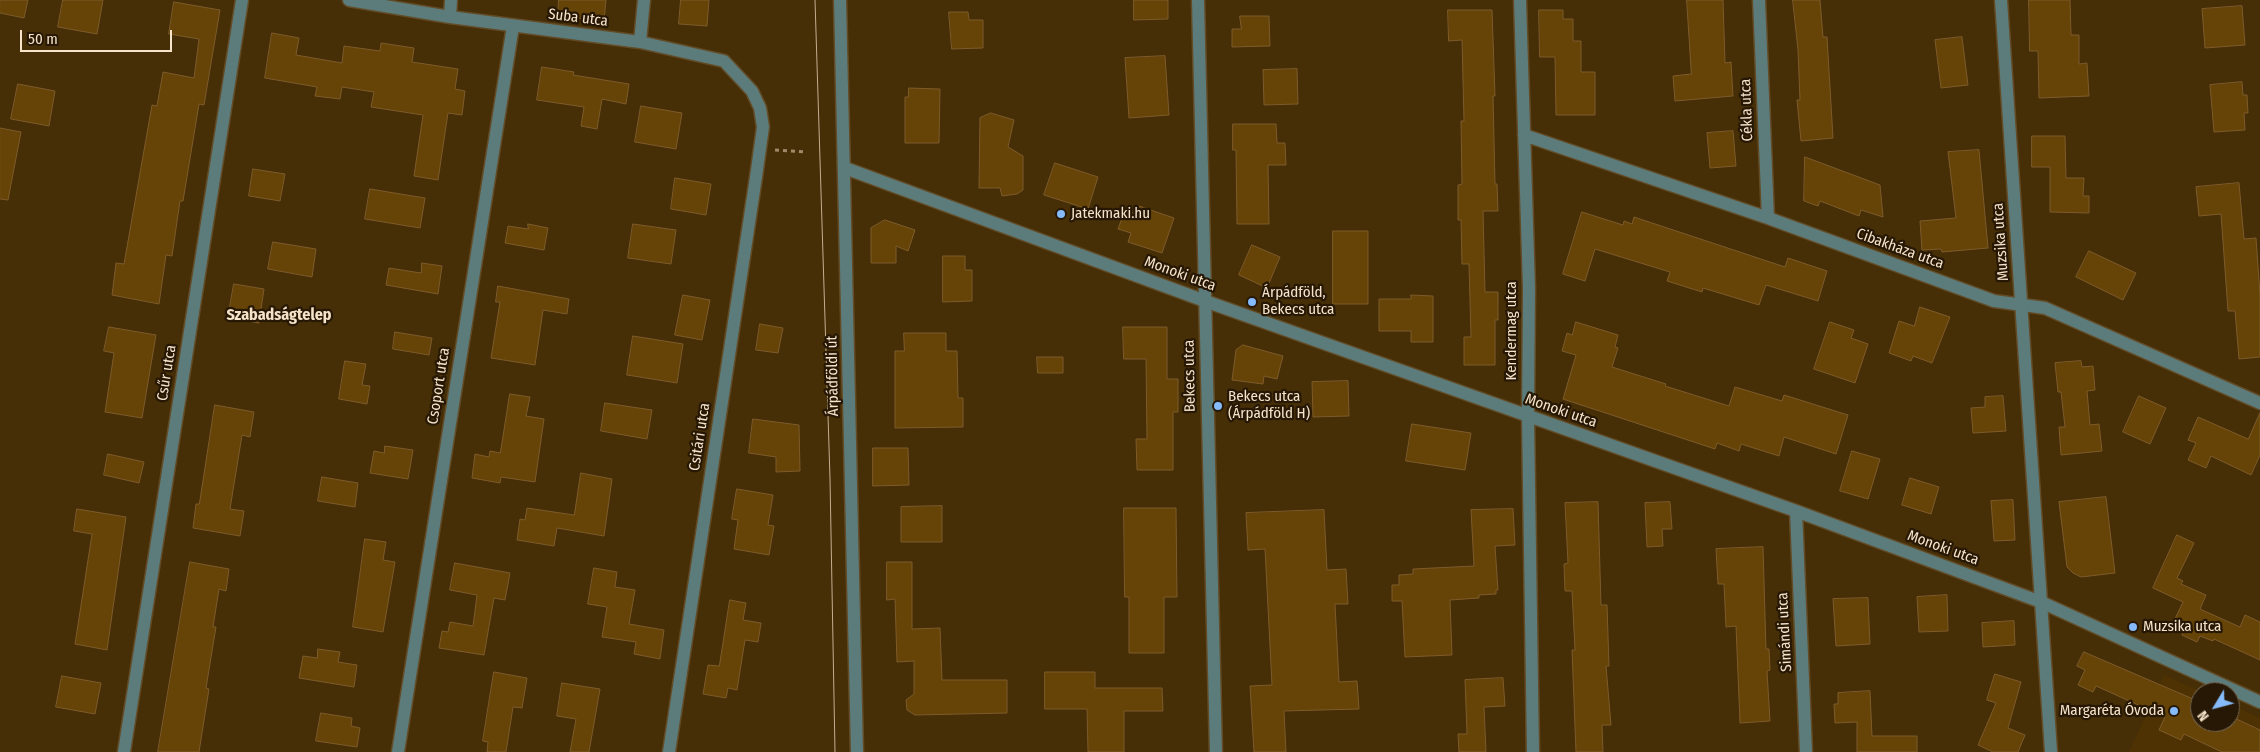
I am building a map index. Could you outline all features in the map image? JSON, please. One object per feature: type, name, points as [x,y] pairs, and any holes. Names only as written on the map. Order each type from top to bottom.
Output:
[{"type":"street","name":"Csűr utca","points":[[124,752],[242,0]]},
{"type":"street","name":"Suba utca","points":[[349,0],[450,17],[640,42],[724,61],[752,91],[760,108],[763,127]]},
{"type":"street","points":[[450,17],[452,0]]},
{"type":"street","points":[[640,42],[644,0]]},
{"type":"street","name":"Árpádföldi út","points":[[840,0],[857,752]]},
{"type":"street","name":"Bekecs utca","points":[[1198,0],[1216,752]]},
{"type":"street","name":"Kendermag utca","points":[[1520,0],[1529,288],[1528,417],[1532,752]]},
{"type":"street","name":"Cékla utca","points":[[1759,0],[1768,218]]},
{"type":"street","name":"Muzsika utca","points":[[2001,0],[2052,752]]},
{"type":"street","name":"Csoport utca","points":[[398,752],[513,26]]},
{"type":"street","name":"Csitári utca","points":[[669,752],[763,127]]},
{"type":"street","name":"Cibakháza utca","points":[[1524,135],[1768,218],[1994,301],[2045,308],[2260,403]]},
{"type":"street","name":"Monoki utca","points":[[845,168],[1205,301],[1796,511],[2041,602],[2260,702]]},
{"type":"street","name":"Simándi utca","points":[[1796,511],[1806,752]]},
{"type":"path","points":[[759,150],[807,152]]},
{"type":"shaded area","name":"Margaréta Óvoda","points":[[2164,675],[2190,687],[2190,732],[2240,732],[2240,709],[2260,718],[2260,752],[2129,752]]},
{"type":"building","points":[[0,0],[28,0],[24,18],[0,13]]},
{"type":"building","points":[[63,0],[103,0],[97,34],[58,27]]},
{"type":"building","points":[[559,0],[606,0],[604,21],[558,16]]},
{"type":"building","points":[[681,0],[709,0],[707,26],[679,24]]},
{"type":"building","points":[[1134,0],[1168,0],[1168,19],[1134,20]]},
{"type":"building","points":[[1687,0],[1723,0],[1725,63],[1731,62],[1733,96],[1675,101],[1673,76],[1691,74]]},
{"type":"building","points":[[1793,0],[1820,0],[1823,37],[1827,37],[1833,138],[1801,141],[1797,100],[1800,100],[1798,50]]},
{"type":"building","points":[[2029,0],[2070,0],[2071,35],[2079,35],[2079,64],[2087,63],[2089,96],[2039,98],[2038,51],[2030,51]]},
{"type":"building","points":[[174,2],[220,10],[204,105],[199,104],[183,201],[180,201],[172,256],[166,255],[159,304],[112,295],[116,263],[124,264],[152,105],[157,106],[163,72],[194,78],[199,39],[169,34]]},
{"type":"building","points":[[2242,6],[2245,45],[2205,48],[2202,9]]},
{"type":"building","points":[[1448,10],[1492,10],[1495,96],[1493,96],[1495,184],[1497,184],[1498,211],[1483,211],[1485,292],[1498,292],[1498,320],[1495,320],[1495,365],[1464,365],[1464,337],[1471,337],[1469,264],[1462,264],[1461,220],[1458,220],[1458,185],[1462,184],[1461,121],[1464,121],[1462,40],[1449,41]]},
{"type":"building","points":[[1539,10],[1563,10],[1563,19],[1573,19],[1573,41],[1581,41],[1581,72],[1595,72],[1595,115],[1556,115],[1555,57],[1540,57]]},
{"type":"building","points":[[949,12],[968,12],[969,20],[983,20],[983,48],[952,49]]},
{"type":"building","points":[[1240,16],[1269,16],[1270,46],[1232,47],[1232,29],[1241,29]]},
{"type":"building","points":[[272,33],[299,38],[296,55],[342,63],[344,46],[380,51],[381,43],[414,48],[412,62],[458,69],[455,89],[465,91],[462,115],[448,113],[438,180],[414,176],[423,115],[371,107],[374,92],[342,87],[340,99],[315,96],[317,87],[265,78]]},
{"type":"building","points":[[1962,37],[1968,85],[1941,88],[1935,40]]},
{"type":"building","points":[[1165,56],[1169,115],[1129,118],[1125,58]]},
{"type":"building","points":[[542,67],[574,72],[573,75],[629,84],[626,104],[602,99],[597,129],[581,126],[584,107],[537,100]]},
{"type":"building","points":[[1297,69],[1298,104],[1264,105],[1263,70]]},
{"type":"building","points":[[2242,82],[2243,95],[2247,95],[2248,113],[2244,113],[2245,130],[2214,132],[2210,85]]},
{"type":"building","points":[[18,84],[55,91],[49,126],[11,119]]},
{"type":"building","points":[[909,88],[940,89],[939,143],[905,143],[905,97],[908,97]]},
{"type":"building","points":[[641,106],[682,113],[676,149],[635,142]]},
{"type":"building","points":[[991,113],[1014,120],[1008,147],[1023,156],[1023,190],[1017,194],[1002,196],[1000,188],[979,188],[980,118]]},
{"type":"building","points":[[1233,124],[1276,124],[1277,143],[1285,143],[1286,165],[1268,165],[1269,224],[1237,224],[1236,150],[1233,150]]},
{"type":"building","points":[[0,128],[21,132],[8,200],[0,199]]},
{"type":"building","points":[[1733,131],[1736,166],[1710,168],[1707,133]]},
{"type":"building","points":[[2032,136],[2065,136],[2066,178],[2084,178],[2083,196],[2089,196],[2089,213],[2050,212],[2050,167],[2032,167]]},
{"type":"building","points":[[1979,150],[1988,248],[1942,252],[1941,249],[1922,250],[1920,221],[1956,218],[1948,152]]},
{"type":"building","points":[[1805,157],[1880,185],[1883,217],[1861,210],[1859,216],[1820,201],[1818,206],[1804,201]]},
{"type":"building","points":[[1055,163],[1098,177],[1088,209],[1044,195]]},
{"type":"building","points":[[253,169],[285,174],[280,201],[249,196]]},
{"type":"building","points":[[675,178],[711,184],[706,215],[671,209]]},
{"type":"building","points":[[2239,183],[2244,239],[2256,238],[2260,295],[2260,357],[2239,359],[2235,311],[2228,311],[2221,214],[2199,216],[2196,187]]},
{"type":"building","points":[[370,189],[425,198],[420,228],[365,219]]},
{"type":"building","points":[[1139,206],[1174,218],[1162,253],[1128,242],[1131,233],[1118,229],[1125,210],[1137,214]]},
{"type":"building","points":[[1582,212],[1623,225],[1624,221],[1632,224],[1634,217],[1785,267],[1788,258],[1827,271],[1818,301],[1766,285],[1759,305],[1703,288],[1702,292],[1667,281],[1670,272],[1595,249],[1585,281],[1563,274]]},
{"type":"building","points":[[885,220],[915,230],[908,251],[896,246],[896,263],[871,263],[871,228]]},
{"type":"building","points":[[528,224],[548,228],[544,250],[505,243],[508,226],[528,229]]},
{"type":"building","points":[[633,224],[676,230],[671,264],[628,258]]},
{"type":"building","points":[[1333,231],[1368,231],[1368,304],[1333,304]]},
{"type":"building","points":[[273,242],[316,249],[312,277],[268,269]]},
{"type":"building","points":[[1252,245],[1280,257],[1267,288],[1239,275]]},
{"type":"building","points":[[2089,251],[2136,273],[2123,300],[2076,277]]},
{"type":"building","points":[[943,256],[965,256],[965,270],[972,270],[972,301],[943,302]]},
{"type":"building","points":[[422,263],[442,266],[438,294],[386,285],[389,268],[421,273]]},
{"type":"building","points":[[234,284],[264,289],[259,323],[228,318]]},
{"type":"building","points":[[498,286],[569,299],[567,314],[543,310],[535,365],[491,358],[500,302],[496,302]]},
{"type":"building","points":[[683,295],[710,300],[702,340],[675,335]]},
{"type":"building","points":[[1411,295],[1433,296],[1433,342],[1411,342],[1411,331],[1379,331],[1379,299],[1411,299]]},
{"type":"building","points":[[1920,307],[1950,317],[1932,363],[1913,356],[1911,361],[1889,353],[1899,321],[1914,326]]},
{"type":"building","points":[[1576,322],[1618,335],[1615,347],[1618,348],[1612,367],[1666,384],[1665,386],[1729,406],[1735,387],[1782,401],[1784,395],[1848,415],[1836,454],[1784,437],[1779,456],[1741,444],[1739,451],[1717,443],[1715,449],[1563,399],[1576,355],[1562,351],[1567,333],[1572,335]]},
{"type":"building","points":[[1830,322],[1854,330],[1851,338],[1868,344],[1855,383],[1814,369]]},
{"type":"building","points":[[760,324],[783,328],[778,353],[756,350]]},
{"type":"building","points":[[109,327],[156,335],[142,418],[105,412],[114,353],[104,351]]},
{"type":"building","points":[[1123,327],[1167,327],[1167,379],[1178,379],[1178,412],[1173,412],[1173,470],[1137,470],[1136,439],[1147,439],[1146,359],[1124,359]]},
{"type":"building","points":[[395,332],[432,338],[429,355],[393,349]]},
{"type":"building","points":[[904,333],[946,333],[946,351],[957,351],[958,398],[963,398],[963,427],[895,428],[895,351],[904,351]]},
{"type":"building","points":[[633,336],[683,344],[677,383],[627,375]]},
{"type":"building","points":[[1243,345],[1283,356],[1277,379],[1264,376],[1263,384],[1232,380],[1236,350]]},
{"type":"building","points":[[1037,357],[1063,357],[1063,373],[1038,373]]},
{"type":"building","points":[[345,361],[366,364],[362,385],[370,386],[367,404],[339,399]]},
{"type":"building","points":[[2081,361],[2082,367],[2093,366],[2095,390],[2087,391],[2090,425],[2099,424],[2102,451],[2061,455],[2059,427],[2065,427],[2061,392],[2058,392],[2055,363]]},
{"type":"building","points":[[1348,381],[1349,416],[1313,417],[1312,382]]},
{"type":"building","points":[[510,394],[530,397],[526,416],[544,419],[535,482],[501,477],[500,483],[472,478],[475,454],[489,457],[490,451],[500,453]]},
{"type":"building","points":[[2003,396],[2006,431],[1973,433],[1971,408],[1985,407],[1985,397]]},
{"type":"building","points":[[2139,396],[2166,408],[2150,444],[2123,432]]},
{"type":"building","points":[[605,403],[652,410],[647,439],[601,431]]},
{"type":"building","points":[[215,405],[254,412],[250,437],[242,435],[230,509],[244,511],[240,536],[193,528],[196,504],[199,504]]},
{"type":"building","points":[[2260,413],[2260,455],[2251,475],[2211,456],[2206,468],[2188,460],[2196,443],[2188,440],[2198,417],[2248,439]]},
{"type":"building","points":[[753,419],[799,425],[800,471],[776,472],[776,457],[749,453]]},
{"type":"building","points":[[1412,424],[1471,433],[1465,470],[1406,461]]},
{"type":"building","points":[[385,446],[413,450],[408,479],[370,473],[374,451],[384,453]]},
{"type":"building","points":[[873,448],[908,448],[909,485],[873,486]]},
{"type":"building","points":[[1852,451],[1880,459],[1868,499],[1840,491]]},
{"type":"building","points":[[108,454],[144,462],[139,483],[104,475]]},
{"type":"building","points":[[581,473],[612,479],[604,536],[557,528],[554,546],[517,540],[520,519],[525,520],[527,508],[574,515]]},
{"type":"building","points":[[322,477],[358,483],[355,507],[318,501]]},
{"type":"building","points":[[1910,478],[1939,487],[1931,514],[1902,505]]},
{"type":"building","points":[[737,489],[773,495],[768,525],[774,526],[769,555],[734,549],[738,520],[732,519]]},
{"type":"building","points":[[2106,497],[2115,573],[2081,577],[2067,567],[2059,502]]},
{"type":"building","points":[[2013,500],[2015,540],[1994,541],[1991,501]]},
{"type":"building","points":[[1598,502],[1601,605],[1607,605],[1609,666],[1606,666],[1611,725],[1602,725],[1603,752],[1576,752],[1572,650],[1575,650],[1572,591],[1565,591],[1564,564],[1568,563],[1565,503]]},
{"type":"building","points":[[1670,502],[1672,529],[1662,529],[1663,546],[1647,547],[1645,503]]},
{"type":"building","points":[[942,506],[942,542],[901,542],[901,507]]},
{"type":"building","points":[[1124,508],[1176,508],[1177,597],[1164,597],[1164,653],[1129,653],[1129,597],[1125,597]]},
{"type":"building","points":[[77,509],[126,517],[107,650],[75,644],[92,534],[74,531]]},
{"type":"building","points":[[1513,509],[1515,545],[1495,546],[1498,590],[1496,590],[1496,594],[1479,595],[1479,598],[1450,600],[1452,655],[1405,657],[1402,601],[1392,601],[1392,585],[1399,585],[1399,575],[1413,574],[1413,569],[1474,566],[1471,510]]},
{"type":"building","points":[[1324,510],[1327,570],[1346,569],[1348,604],[1335,604],[1339,682],[1357,681],[1359,709],[1284,711],[1286,752],[1254,752],[1250,686],[1272,685],[1265,549],[1248,550],[1246,513]]},
{"type":"building","points":[[2177,535],[2194,543],[2177,578],[2183,581],[2181,584],[2206,595],[2200,609],[2240,627],[2245,615],[2260,622],[2260,660],[2214,639],[2213,641],[2200,636],[2197,642],[2182,635],[2185,628],[2173,623],[2183,602],[2153,588]]},
{"type":"building","points":[[365,539],[386,542],[383,560],[395,562],[383,632],[353,627]]},
{"type":"building","points":[[1763,547],[1766,649],[1769,649],[1770,670],[1767,671],[1770,721],[1740,723],[1736,626],[1726,627],[1724,584],[1718,584],[1716,549]]},
{"type":"building","points":[[190,562],[229,569],[226,591],[219,589],[213,627],[216,627],[206,688],[209,689],[199,752],[158,752]]},
{"type":"building","points":[[887,562],[912,562],[912,629],[940,628],[942,680],[1007,680],[1007,713],[915,715],[907,710],[906,700],[914,694],[914,661],[897,662],[895,599],[887,600]]},
{"type":"building","points":[[455,563],[510,573],[505,600],[494,598],[484,655],[439,648],[442,631],[448,632],[450,622],[473,626],[477,595],[450,590]]},
{"type":"building","points":[[594,568],[617,572],[615,587],[635,590],[629,624],[664,630],[660,659],[634,654],[636,642],[602,637],[607,607],[588,604]]},
{"type":"building","points":[[1947,595],[1948,631],[1919,632],[1917,597]]},
{"type":"building","points":[[1868,598],[1870,644],[1836,646],[1833,599]]},
{"type":"building","points":[[730,600],[746,603],[743,620],[761,623],[758,642],[745,640],[737,690],[728,688],[726,698],[703,694],[708,665],[719,666]]},
{"type":"building","points":[[2014,621],[2015,645],[1983,647],[1982,623]]},
{"type":"building","points":[[318,649],[340,652],[338,662],[357,665],[354,687],[299,678],[303,656],[317,658]]},
{"type":"building","points":[[2084,652],[2190,698],[2190,732],[2240,732],[2240,721],[2260,730],[2260,752],[2222,752],[2184,734],[2181,740],[2159,730],[2165,717],[2096,686],[2093,692],[2078,685],[2085,670],[2077,666]]},
{"type":"building","points":[[494,672],[527,678],[522,708],[513,707],[506,752],[487,752],[488,742],[483,741]]},
{"type":"building","points":[[1045,672],[1095,672],[1095,688],[1162,688],[1163,711],[1124,711],[1124,752],[1088,752],[1087,709],[1045,709]]},
{"type":"building","points":[[1995,674],[2021,682],[2008,728],[2025,735],[2018,752],[1993,752],[1978,745],[1996,703],[1987,700]]},
{"type":"building","points":[[62,676],[101,683],[95,714],[56,707]]},
{"type":"building","points":[[1503,678],[1505,706],[1484,707],[1486,752],[1459,752],[1458,734],[1467,734],[1465,680]]},
{"type":"building","points":[[562,683],[600,689],[589,752],[570,752],[576,719],[557,716]]},
{"type":"building","points":[[1870,691],[1872,736],[1917,736],[1917,752],[1857,752],[1857,722],[1835,723],[1834,704],[1838,704],[1838,693]]},
{"type":"building","points":[[321,713],[352,718],[351,726],[360,728],[357,747],[316,741]]},
{"type":"tram line","points":[[815,0],[830,479],[835,752]]},
{"type":"place","name":"Jatekmaki.hu","points":[[1061,214]]},
{"type":"place","name":"Árpádföld, Bekecs utca","points":[[1252,302]]},
{"type":"place","name":"Bekecs utca (Árpádföld H)","points":[[1218,406]]},
{"type":"place","name":"Muzsika utca","points":[[2133,627]]},
{"type":"place","name":"Margaréta Óvoda","points":[[2174,711]]},
{"type":"district","name":"Szabadságtelep","points":[[279,316]]}]
